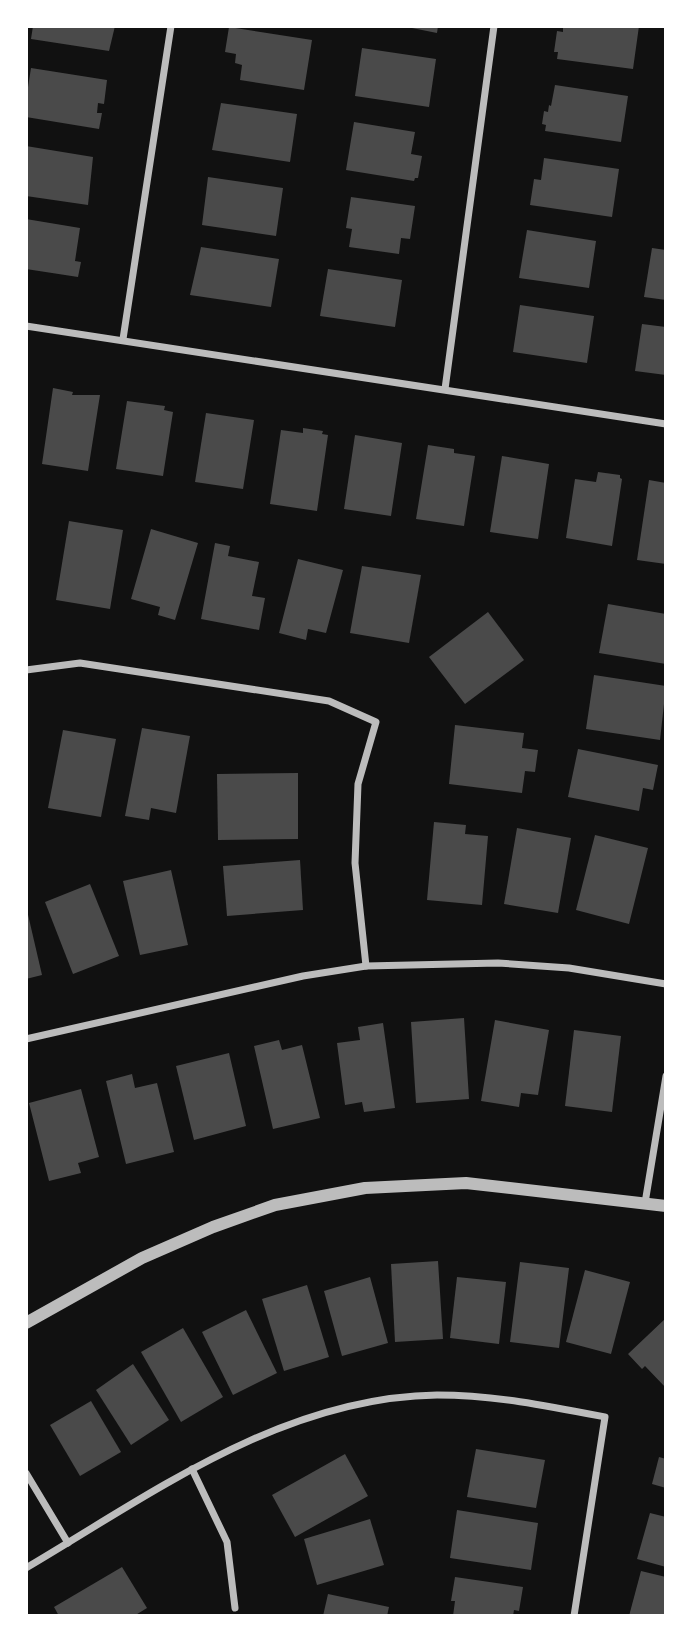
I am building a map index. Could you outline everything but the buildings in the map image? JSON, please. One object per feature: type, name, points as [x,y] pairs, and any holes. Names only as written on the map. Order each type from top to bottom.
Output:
[{"type":"street","points":[[123,339],[171,26]]},
{"type":"street","points":[[445,389],[494,26]]},
{"type":"street","points":[[26,326],[666,424]]},
{"type":"street","points":[[26,670],[80,663],[329,701],[376,722],[358,784],[356,823],[355,863],[366,966]]},
{"type":"street","points":[[26,1039],[303,976],[366,966],[498,962],[569,968],[666,984]]},
{"type":"street","points":[[645,1203],[666,1076]]},
{"type":"street","points":[[26,1323],[142,1258],[213,1227],[275,1205],[352,1190],[466,1183],[666,1206]]},
{"type":"street","points":[[26,1568],[192,1469],[277,1427],[358,1404],[436,1395],[513,1399],[605,1417],[574,1616]]},
{"type":"street","points":[[192,1469],[227,1542],[235,1608]]},
{"type":"street","points":[[26,1473],[68,1543]]}]
